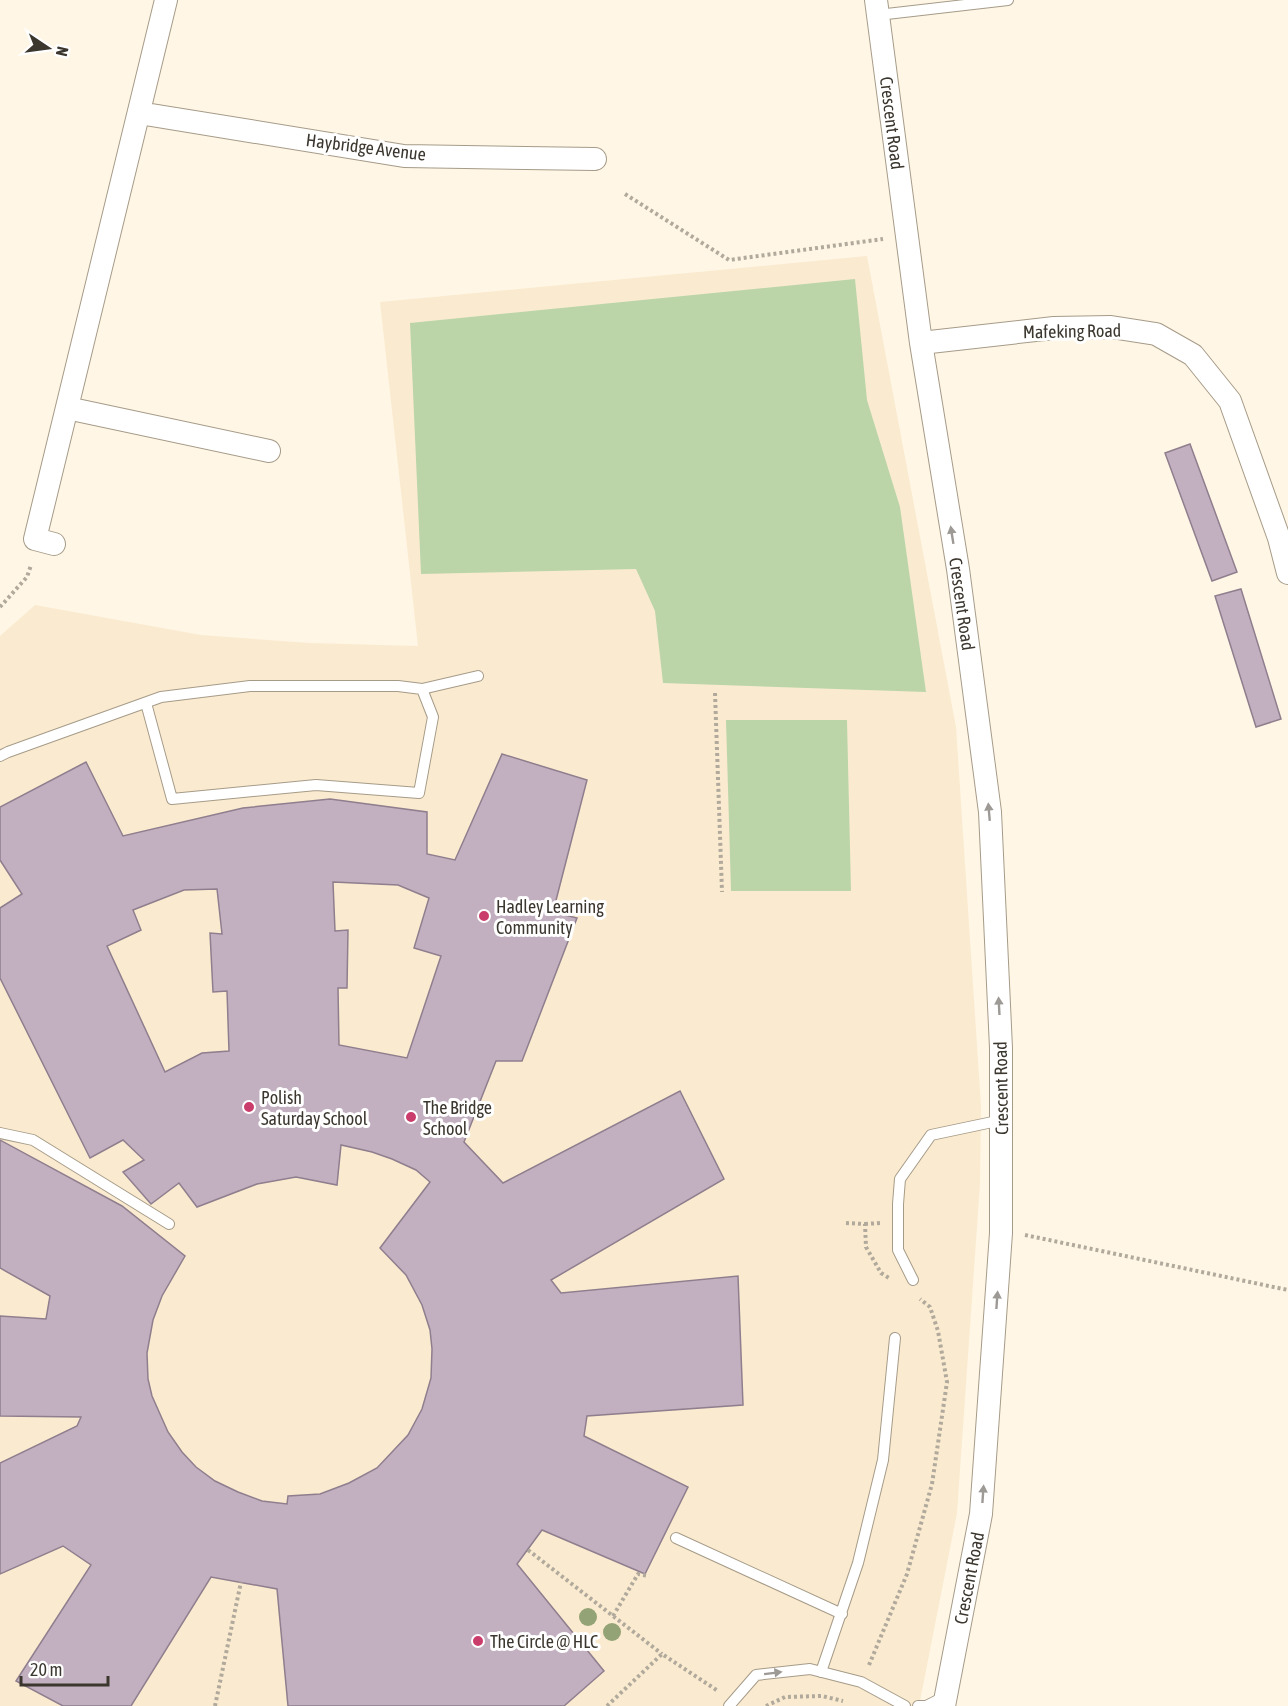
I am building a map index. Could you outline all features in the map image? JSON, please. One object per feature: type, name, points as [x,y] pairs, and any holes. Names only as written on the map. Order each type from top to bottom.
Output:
[{"type":"street","points":[[35,544],[166,0]]},
{"type":"street","name":"Crescent Road","points":[[877,8],[921,344],[958,569],[990,812],[1000,1037],[1007,1226],[981,1514],[945,1701]]},
{"type":"street","name":"Haybridge Avenue","points":[[139,113],[405,156],[595,159]]},
{"type":"street","name":"Mafeking Road","points":[[921,344],[1054,328],[1111,327],[1156,334],[1193,355],[1230,401],[1279,538],[1288,573]]},
{"type":"street","points":[[67,408],[268,451]]},
{"type":"lane","points":[[877,8],[1008,0]]},
{"type":"lane","points":[[0,756],[161,697],[250,686],[398,686],[422,689],[478,676]]},
{"type":"lane","points":[[146,703],[172,799],[316,785],[419,793],[433,717],[422,689]]},
{"type":"lane","points":[[913,1280],[898,1250],[900,1179],[931,1135],[1002,1120]]},
{"type":"lane","points":[[0,1133],[33,1140],[169,1224]]},
{"type":"lane","points":[[821,1672],[866,1537],[884,1461],[895,1338]]},
{"type":"lane","points":[[676,1538],[842,1614]]},
{"type":"lane","points":[[731,1703],[756,1675],[810,1669],[861,1682],[905,1706]]},
{"type":"lane","points":[[918,1706],[945,1701]]},
{"type":"path","points":[[625,194],[729,260],[886,239]]},
{"type":"path","points":[[0,607],[27,577],[35,544]]},
{"type":"path","points":[[715,693],[722,892]]},
{"type":"path","points":[[846,1223],[865,1224],[866,1247],[881,1274],[891,1279]]},
{"type":"path","points":[[1007,1226],[1288,1290]]},
{"type":"path","points":[[867,1671],[908,1574],[932,1484],[948,1382],[938,1331],[930,1307],[918,1296]]},
{"type":"path","points":[[528,1550],[612,1616],[731,1703]]},
{"type":"path","points":[[612,1616],[638,1574],[649,1576]]},
{"type":"path","points":[[215,1706],[241,1582]]},
{"type":"path","points":[[607,1706],[663,1654]]},
{"type":"path","points":[[766,1706],[785,1697],[822,1696],[847,1702]]},
{"type":"shaded area","name":"Hadley Learning Community","points":[[867,256],[956,727],[981,1106],[980,1184],[957,1513],[919,1706],[0,1706],[0,636],[35,605],[201,635],[309,643],[418,646],[380,302]]},
{"type":"green space","points":[[855,279],[867,400],[900,507],[926,692],[663,683],[655,611],[636,569],[421,574],[410,323]]},
{"type":"green space","points":[[726,720],[847,720],[851,891],[731,891]]},
{"type":"building","points":[[1190,444],[1237,572],[1212,581],[1165,453]]},
{"type":"building","points":[[1241,589],[1281,719],[1256,727],[1215,596]]},
{"type":"building","points":[[502,754],[587,780],[553,912],[577,918],[522,1061],[496,1061],[464,1142],[503,1183],[680,1091],[724,1179],[551,1280],[561,1293],[738,1276],[743,1405],[587,1416],[584,1436],[688,1487],[645,1574],[542,1530],[517,1564],[604,1671],[564,1706],[288,1706],[277,1589],[211,1577],[131,1706],[63,1706],[16,1681],[91,1565],[63,1546],[0,1574],[0,1463],[77,1426],[81,1417],[0,1416],[0,1316],[46,1319],[50,1296],[0,1268],[0,1140],[122,1206],[185,1256],[162,1296],[153,1320],[147,1353],[148,1379],[152,1396],[168,1432],[196,1467],[215,1481],[238,1492],[262,1501],[287,1504],[288,1496],[320,1494],[349,1483],[377,1468],[408,1435],[422,1409],[431,1378],[430,1330],[422,1305],[406,1275],[380,1248],[430,1182],[416,1170],[392,1159],[341,1145],[337,1185],[296,1177],[257,1184],[197,1207],[179,1183],[151,1204],[123,1172],[144,1160],[123,1140],[90,1158],[0,978],[0,908],[22,894],[0,860],[0,807],[86,762],[123,836],[243,808],[330,799],[427,812],[427,854],[455,860]],"holes":[[[333,882],[398,885],[429,898],[414,948],[441,956],[407,1058],[339,1045],[338,988],[347,988],[348,930],[335,931]],[[217,889],[222,934],[210,933],[213,992],[227,991],[229,1051],[202,1053],[165,1072],[107,946],[141,930],[133,910],[184,890]]]},
{"type":"place","name":"Hadley Learning Community","points":[[484,916]]},
{"type":"place","name":"Polish Saturday School","points":[[249,1107]]},
{"type":"place","name":"The Bridge School","points":[[411,1117]]},
{"type":"place","name":"The Circle @ HLC","points":[[478,1641]]}]
